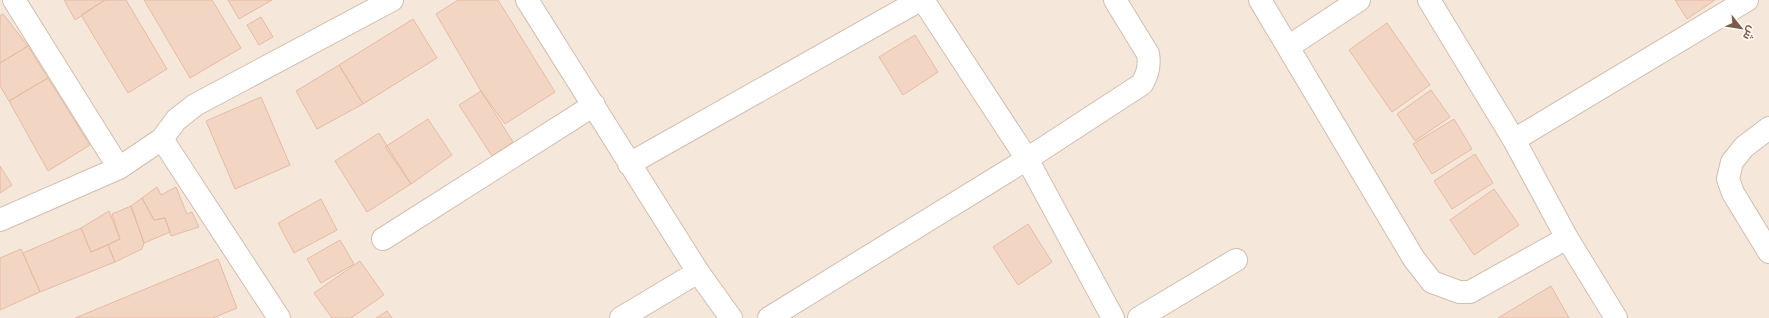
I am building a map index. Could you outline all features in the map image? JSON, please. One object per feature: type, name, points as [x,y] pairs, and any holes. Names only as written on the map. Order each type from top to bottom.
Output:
[{"type":"street","points":[[14,0],[119,168]]},
{"type":"street","points":[[0,220],[119,168],[162,139],[176,120],[195,105],[392,0]]},
{"type":"street","points":[[527,0],[698,272],[731,318]]},
{"type":"street","points":[[629,164],[920,0]]},
{"type":"street","points":[[923,0],[1027,159],[1113,318]]},
{"type":"street","points":[[769,318],[1027,159],[1142,84],[1147,75],[1149,62],[1148,54],[1115,0]]},
{"type":"street","points":[[1260,0],[1414,259],[1432,282],[1459,292],[1470,292],[1566,238]]},
{"type":"street","points":[[1288,47],[1359,0]]},
{"type":"street","points":[[1429,0],[1514,140],[1566,238],[1616,318]]},
{"type":"street","points":[[1514,140],[1747,0]]},
{"type":"street","points":[[383,238],[594,105]]},
{"type":"street","points":[[1769,128],[1744,147],[1732,162],[1728,179],[1733,193],[1769,252]]},
{"type":"street","points":[[162,139],[279,318]]},
{"type":"street","points":[[1139,318],[1236,260]]},
{"type":"street","points":[[621,318],[698,272]]},
{"type":"shaded area","points":[[0,0],[1769,0],[1769,318],[0,318]]},
{"type":"building","points":[[64,0],[105,0],[75,20]]},
{"type":"building","points":[[105,0],[126,0],[167,69],[128,93],[81,15]]},
{"type":"building","points":[[144,0],[212,0],[241,48],[190,78]]},
{"type":"building","points":[[228,0],[272,0],[239,19]]},
{"type":"building","points":[[458,0],[498,0],[555,92],[505,124],[481,91],[436,14]]},
{"type":"building","points":[[1675,0],[1715,0],[1687,19]]},
{"type":"building","points":[[3,14],[28,46],[0,63],[0,16]]},
{"type":"building","points":[[261,17],[273,37],[259,45],[247,25]]},
{"type":"building","points":[[413,19],[437,58],[363,104],[339,65]]},
{"type":"building","points":[[1387,23],[1430,85],[1392,112],[1349,50]]},
{"type":"building","points":[[915,35],[938,72],[903,95],[879,57]]},
{"type":"building","points":[[28,46],[48,78],[9,101],[0,86],[0,63]]},
{"type":"building","points":[[339,65],[363,104],[317,129],[296,91]]},
{"type":"building","points":[[48,78],[90,145],[48,171],[9,101]]},
{"type":"building","points":[[1431,90],[1450,117],[1415,141],[1397,114]]},
{"type":"building","points":[[481,91],[513,142],[492,156],[459,105]]},
{"type":"building","points":[[261,97],[290,165],[235,189],[206,121]]},
{"type":"building","points":[[428,119],[452,155],[411,184],[385,147]]},
{"type":"building","points":[[1454,119],[1472,149],[1432,174],[1413,144]]},
{"type":"building","points":[[379,133],[411,184],[367,212],[335,161]]},
{"type":"building","points":[[1475,154],[1493,183],[1452,209],[1434,181]]},
{"type":"building","points":[[0,166],[12,185],[0,193]]},
{"type":"building","points":[[157,187],[161,195],[176,187],[187,214],[192,212],[199,227],[171,236],[165,218],[154,220],[142,198]]},
{"type":"building","points":[[1494,189],[1519,225],[1474,255],[1450,220]]},
{"type":"building","points":[[142,198],[154,220],[165,218],[170,232],[144,243],[131,206]]},
{"type":"building","points":[[321,199],[337,230],[294,253],[278,223]]},
{"type":"building","points":[[131,206],[144,243],[142,249],[115,262],[108,245],[120,239],[112,214]]},
{"type":"building","points":[[109,211],[120,239],[91,252],[81,228]]},
{"type":"building","points":[[1028,224],[1052,262],[1018,285],[993,247]]},
{"type":"building","points":[[81,228],[91,252],[108,245],[115,262],[40,292],[23,253]]},
{"type":"building","points":[[340,240],[354,264],[321,283],[307,259]]},
{"type":"building","points":[[21,249],[40,292],[0,310],[0,258]]},
{"type":"building","points":[[218,259],[237,308],[213,318],[75,318]]},
{"type":"building","points":[[360,261],[384,295],[351,318],[332,318],[314,293]]},
{"type":"building","points":[[1551,286],[1569,318],[1498,318]]},
{"type":"building","points":[[387,311],[392,318],[376,318]]}]
